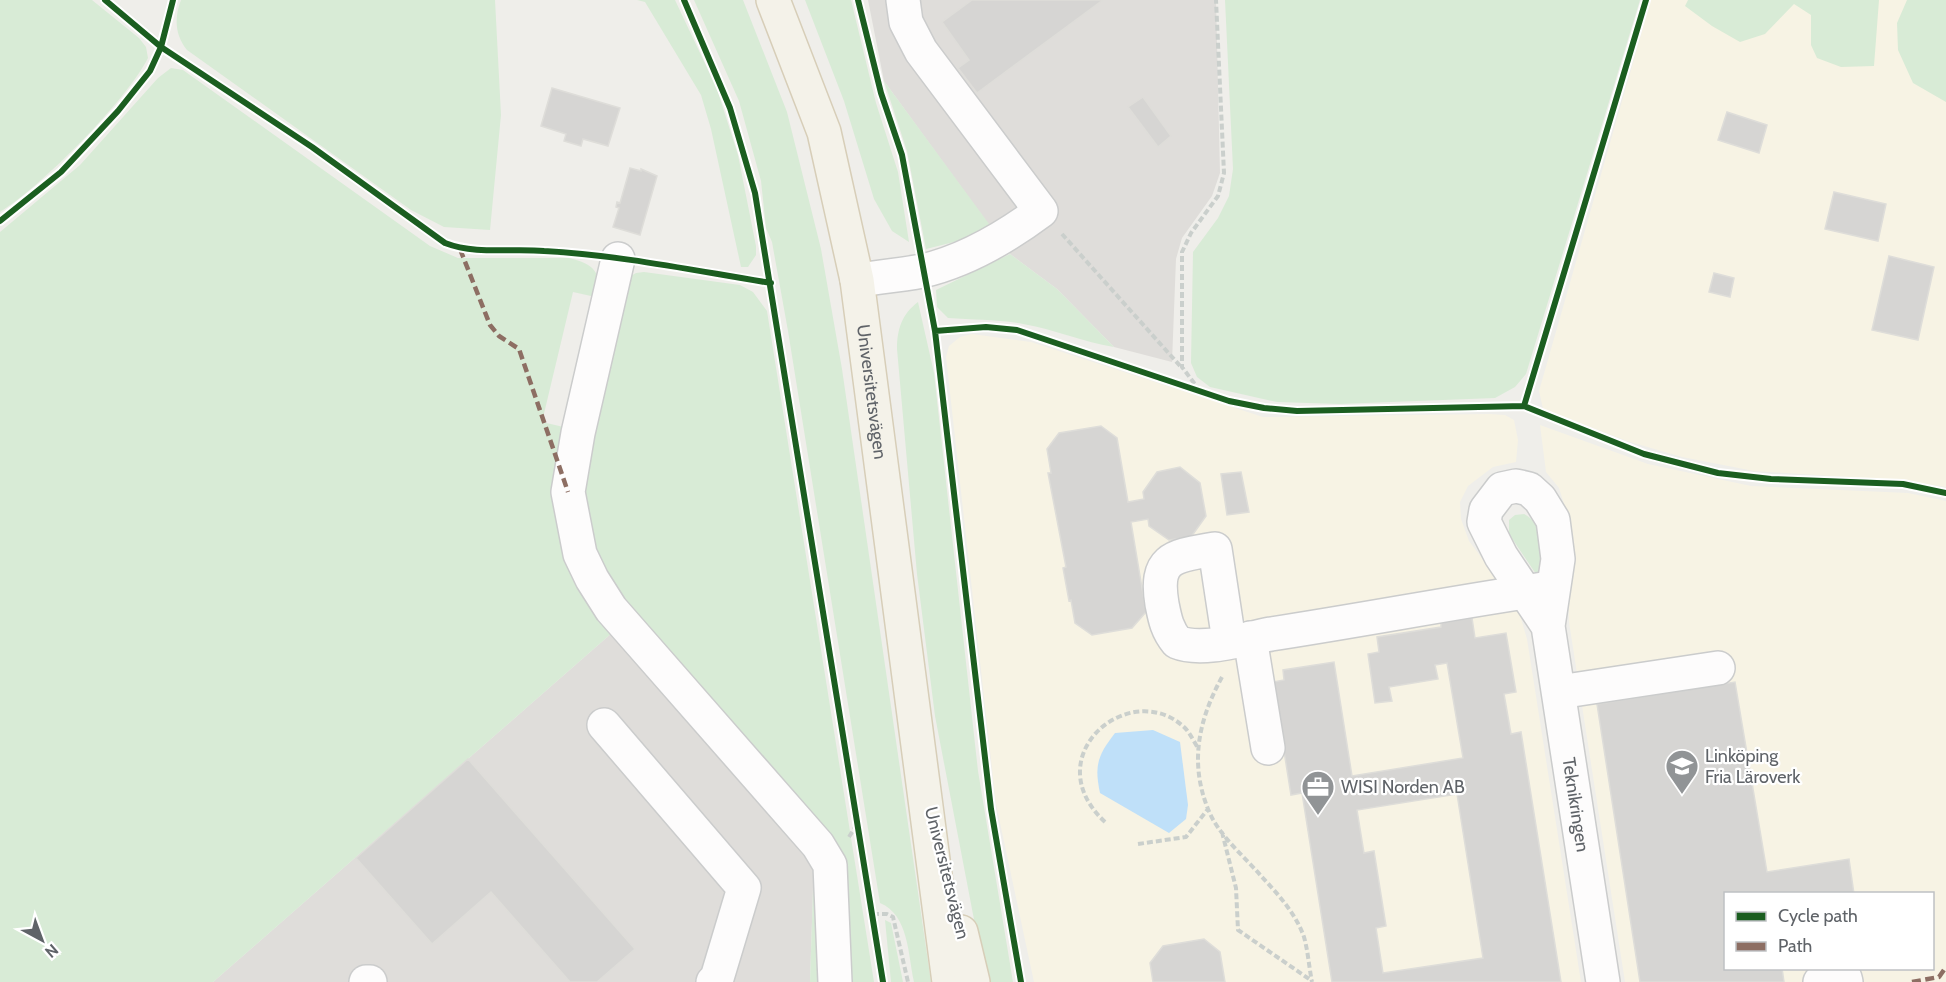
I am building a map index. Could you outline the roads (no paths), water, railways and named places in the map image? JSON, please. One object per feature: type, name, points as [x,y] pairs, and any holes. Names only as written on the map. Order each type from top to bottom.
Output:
[{"type":"main road","name":"Universitetsvägen","points":[[768,0],[780,14],[824,132],[857,280],[949,982]]},
{"type":"main road","name":"Universitetsvägen","points":[[920,764],[973,982]]},
{"type":"street","points":[[857,280],[922,270],[965,255],[1005,238],[1041,211],[921,51],[906,22],[903,0]]},
{"type":"street","points":[[618,259],[578,433],[568,492],[580,555],[591,579],[611,609],[818,845],[830,865],[835,982]]},
{"type":"street","name":"Teknikringen","points":[[1268,748],[1239,639],[1540,590],[1548,626],[1603,982]]},
{"type":"street","points":[[1558,692],[1718,668]]},
{"type":"street","points":[[604,725],[744,888],[717,981]]},
{"type":"street","points":[[1821,982],[1845,978],[1846,982]]},
{"type":"water","points":[[1153,730],[1180,742],[1188,805],[1186,819],[1169,833],[1100,793],[1098,783],[1097,775],[1101,754],[1115,733]]},
{"type":"place","name":"Linköping Fria Läroverk","points":[[1682,795]]},
{"type":"place","name":"WISI Norden AB","points":[[1318,816]]}]
